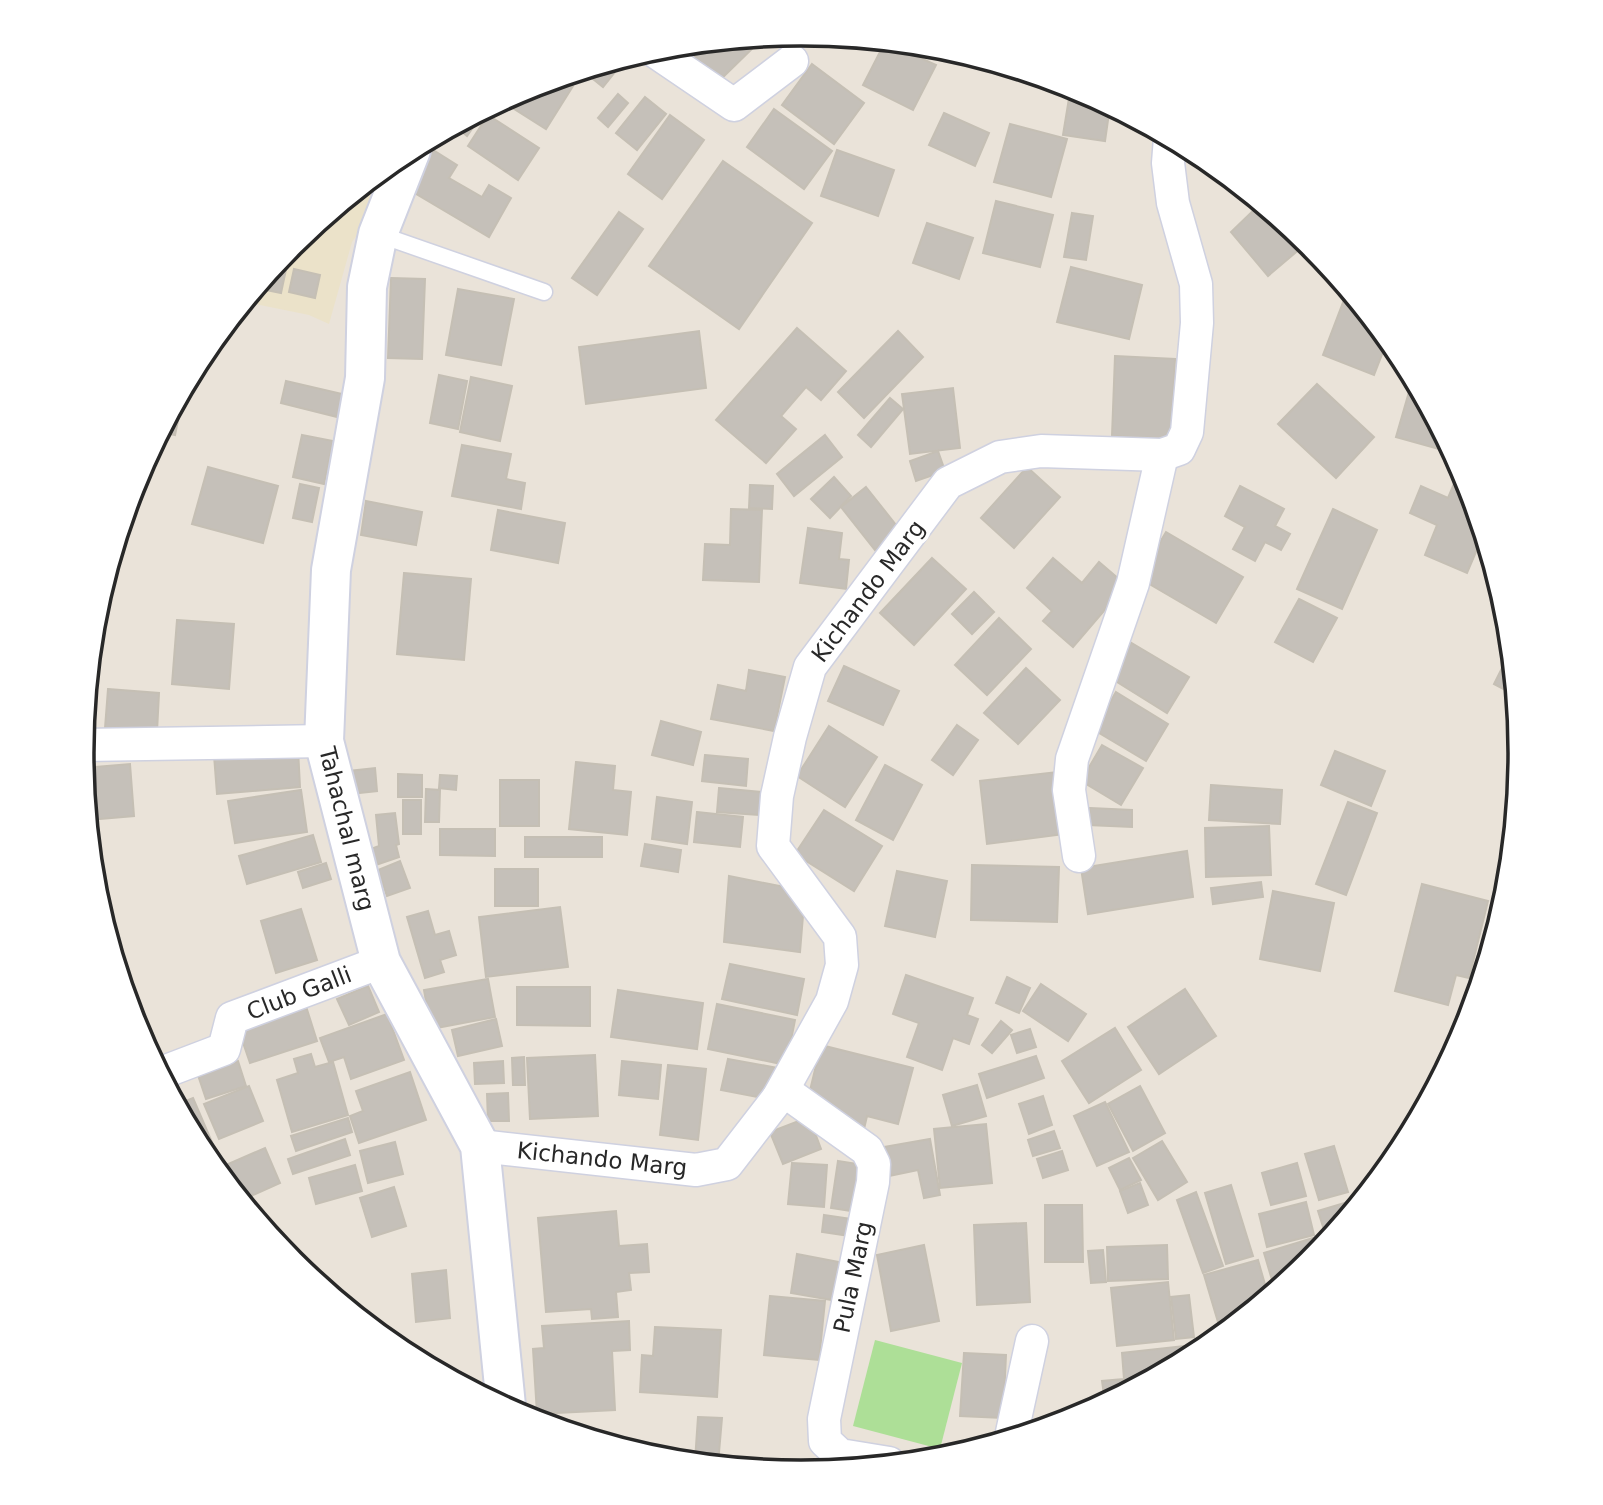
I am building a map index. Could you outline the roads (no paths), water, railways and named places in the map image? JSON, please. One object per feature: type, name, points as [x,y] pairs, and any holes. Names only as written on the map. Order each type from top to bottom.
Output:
[{"type":"street","points":[[666,59],[734,105],[792,61]]},
{"type":"street","points":[[1079,856],[1069,790],[1072,759],[1133,583],[1162,455],[1179,449],[1187,432],[1197,323],[1196,284],[1174,203],[1168,163],[1169,149]]},
{"type":"street","name":"Tahachal marg","points":[[403,169],[377,234],[367,287],[365,378],[331,570],[324,741],[381,962],[480,1146],[505,1394]]},
{"type":"street","name":"Kichando Marg","points":[[480,1146],[696,1170],[727,1164],[778,1098],[832,1001],[842,965],[840,937],[773,846],[777,796],[810,667],[948,484],[1000,457],[1041,451],[1162,455]]},
{"type":"street","points":[[94,745],[324,741]]},
{"type":"street","name":"Club Galli","points":[[170,1070],[224,1049],[232,1018],[381,962]]},
{"type":"street","name":"Pula Marg","points":[[778,1098],[790,1095],[867,1150],[874,1164],[873,1182],[824,1419],[825,1441],[839,1455],[854,1457]]},
{"type":"street","points":[[1013,1427],[1032,1340]]},
{"type":"lane","points":[[377,234],[544,292]]}]
